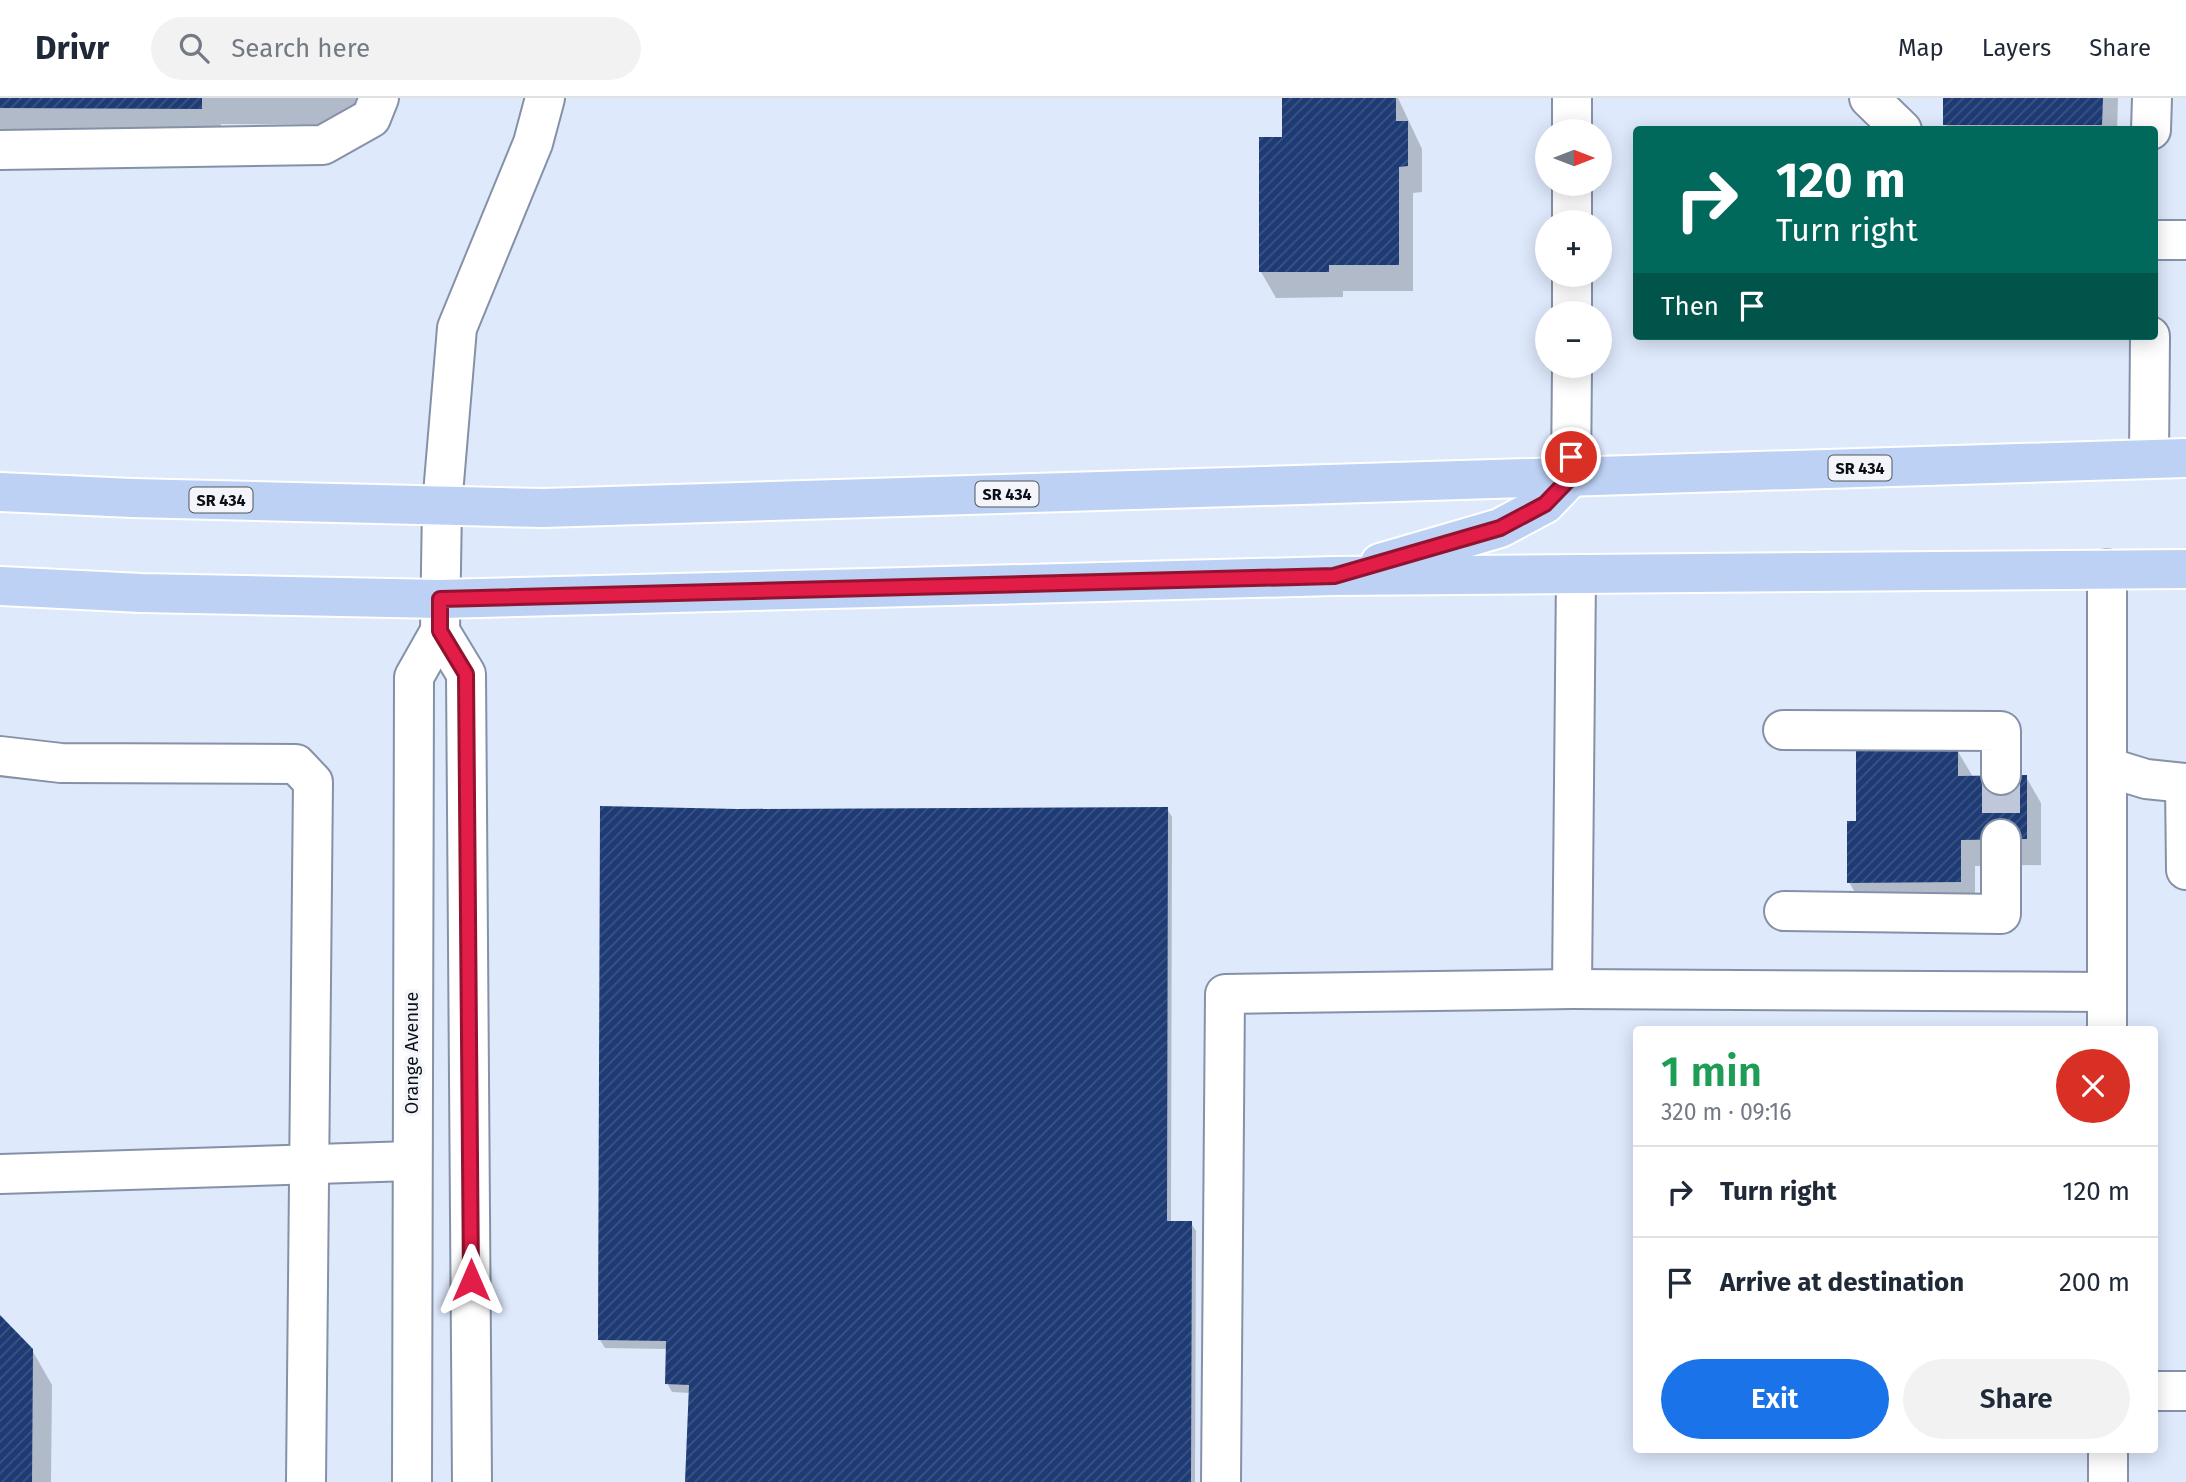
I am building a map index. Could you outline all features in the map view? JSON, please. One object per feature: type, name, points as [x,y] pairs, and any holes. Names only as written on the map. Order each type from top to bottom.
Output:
[{"type":"main road","name":"SR 434","points":[[0,492],[442,506],[572,507],[2167,458]]},
{"type":"main road","points":[[1334,576],[1500,528],[1545,504],[1571,477]]},
{"type":"main road","points":[[0,586],[142,593],[440,615],[1334,576],[2186,569]]},
{"type":"street","points":[[0,150],[323,145],[371,118],[379,98]]},
{"type":"street","name":"Orange Avenue","points":[[412,1482],[414,677],[440,615],[442,506],[457,328],[533,143],[545,98]]},
{"type":"street","points":[[1572,98],[1572,119]]},
{"type":"street","points":[[1869,98],[1898,126]]},
{"type":"street","points":[[2151,126],[2152,98]]},
{"type":"street","points":[[2158,240],[2186,240]]},
{"type":"street","points":[[2151,340],[2167,458]]},
{"type":"street","points":[[1571,477],[1572,378]]},
{"type":"street","points":[[1221,1482],[1226,994],[1572,989],[2107,1011],[2107,569]]},
{"type":"street","points":[[1572,989],[1576,575]]},
{"type":"street","points":[[440,615],[466,674],[472,1482]]},
{"type":"street","points":[[1783,730],[2001,731],[2001,775]]},
{"type":"street","points":[[0,756],[61,763],[296,764],[313,782],[306,1482]]},
{"type":"street","points":[[2107,766],[2146,779],[2185,783],[2186,870]]},
{"type":"street","points":[[1784,911],[2001,914],[2001,839]]},
{"type":"street","points":[[0,1174],[411,1161]]},
{"type":"street","points":[[2158,1391],[2186,1391]]},
{"type":"street","points":[[2108,1453],[2108,1482]]},
{"type":"building","points":[[0,98],[202,98],[202,109],[0,108]]},
{"type":"building","points":[[1282,98],[1396,98],[1396,121],[1408,121],[1408,166],[1399,167],[1399,265],[1329,265],[1329,272],[1259,272],[1259,137],[1282,137]]},
{"type":"building","points":[[1943,98],[2103,98],[2102,125],[1943,125]]},
{"type":"building","points":[[1958,748],[1958,776],[2027,775],[2027,839],[1961,840],[1961,882],[1847,883],[1847,821],[1856,821],[1856,749]]},
{"type":"building","points":[[600,806],[737,809],[1168,807],[1167,1221],[1192,1221],[1191,1482],[685,1482],[689,1385],[665,1384],[666,1341],[598,1340]]},
{"type":"building","points":[[0,1315],[33,1349],[32,1482],[0,1482]]},
{"type":"tunnel","points":[[2001,775],[2001,839]]},
{"type":"route","points":[[471,1280],[466,674],[440,631],[440,599],[1334,576],[1500,528],[1545,504],[1571,477],[1571,457]]}]
